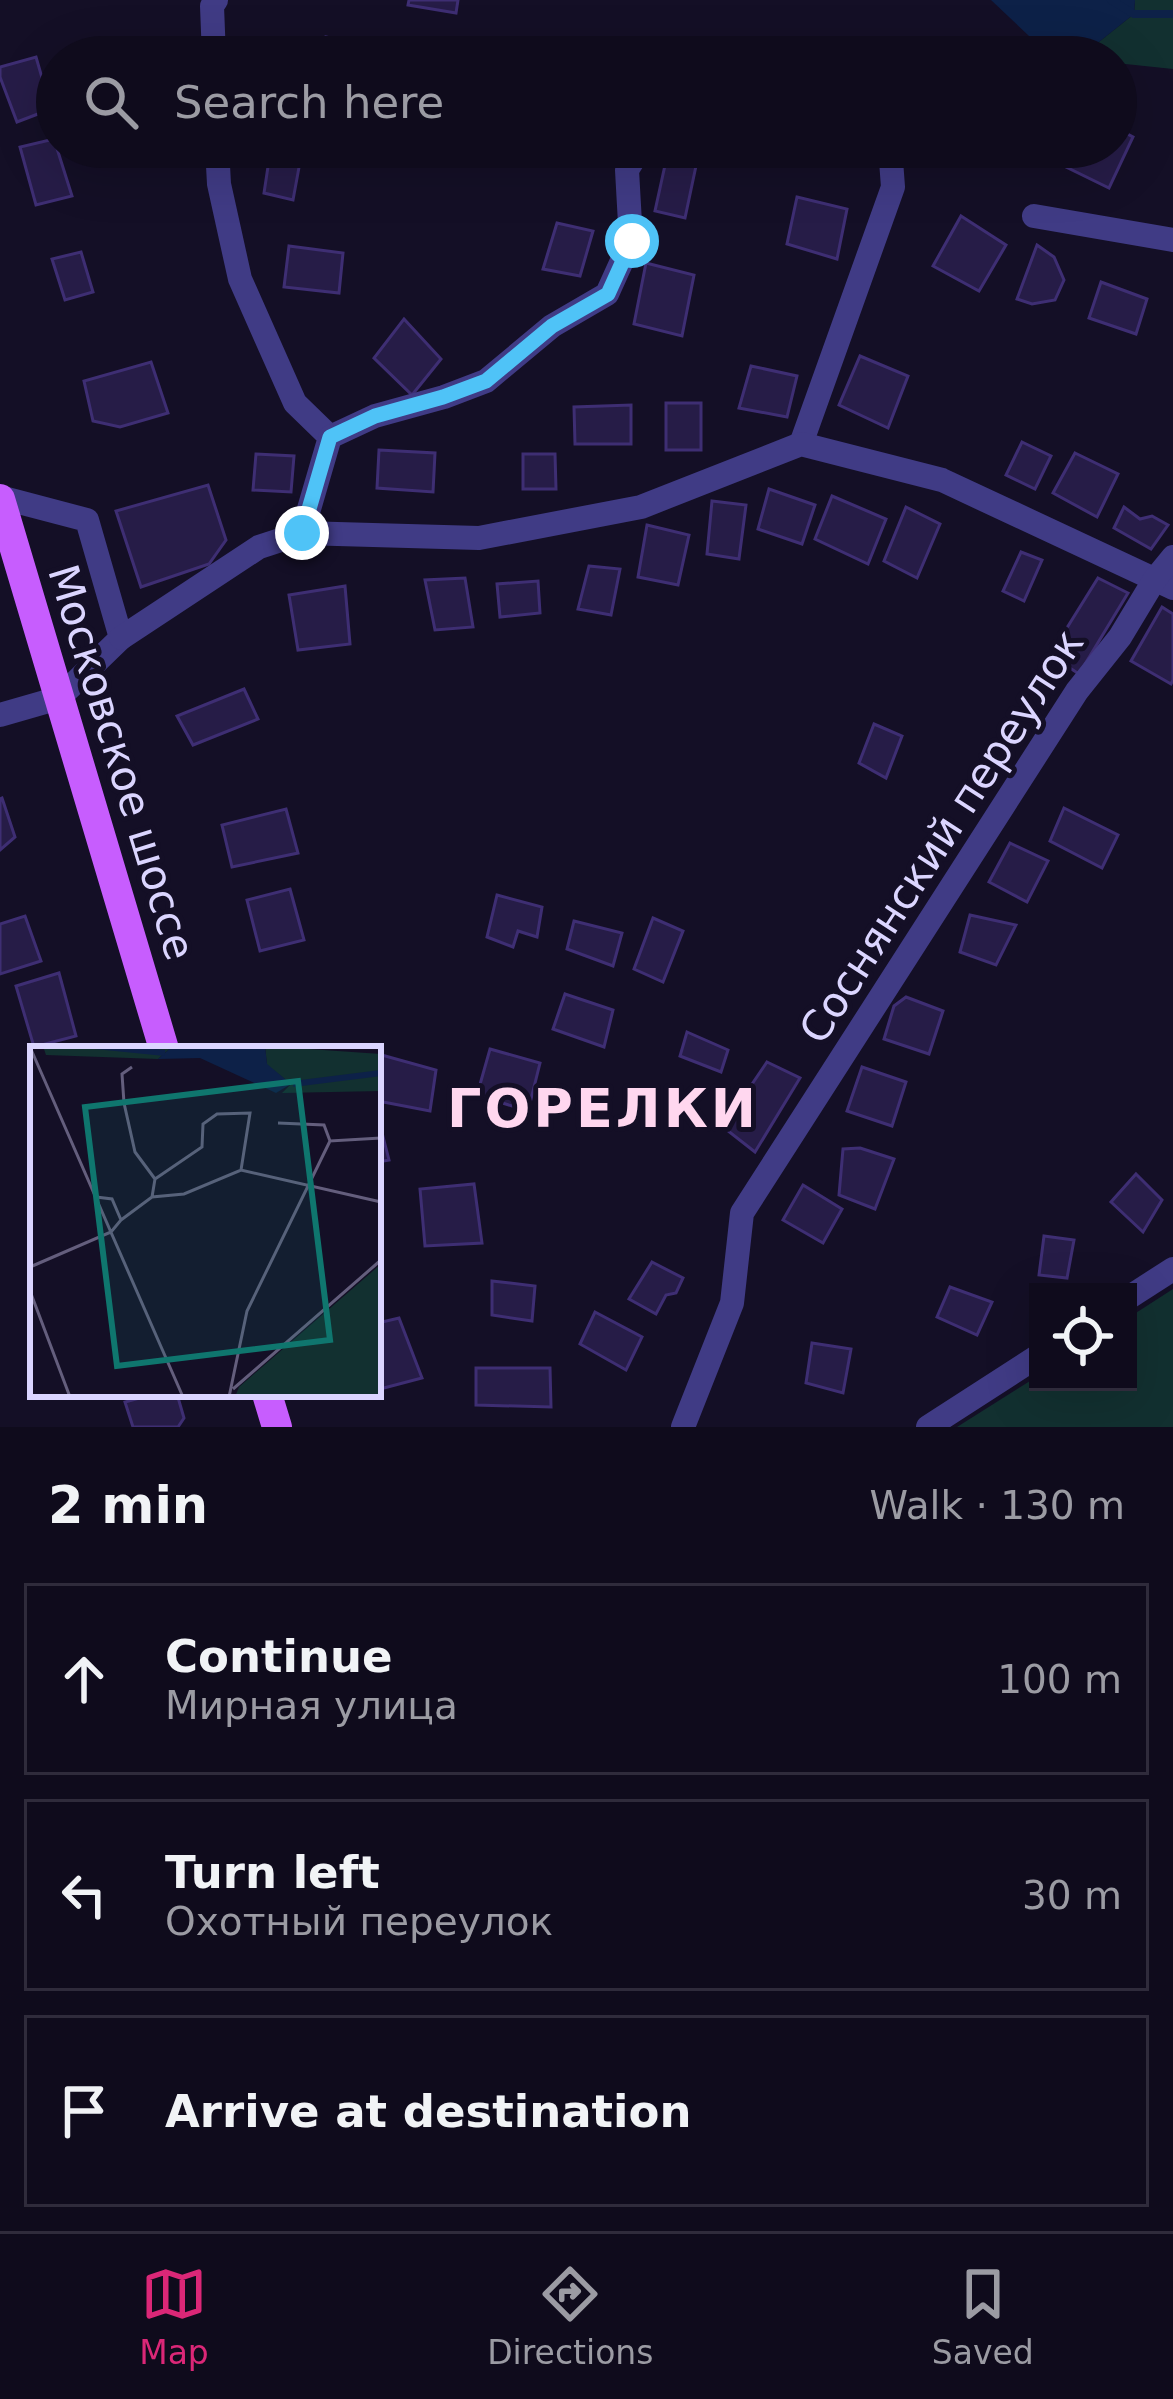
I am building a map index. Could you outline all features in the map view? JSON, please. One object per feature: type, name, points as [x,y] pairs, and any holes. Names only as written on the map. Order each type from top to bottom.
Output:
[{"type":"main road","name":"Московское шоссе","points":[[0,498],[163,1046]]},
{"type":"main road","points":[[268,1397],[277,1427]]},
{"type":"street","points":[[213,36],[216,0]]},
{"type":"street","points":[[218,168],[240,280],[296,403],[330,437]]},
{"type":"street","points":[[302,533],[330,437],[375,416],[486,381],[552,326],[608,294],[632,241],[628,168]]},
{"type":"street","points":[[802,444],[893,187],[892,168]]},
{"type":"street","points":[[1034,216],[1173,240]]},
{"type":"street","points":[[0,715],[59,698],[121,638],[259,548],[302,533],[479,538],[641,507],[802,444],[942,480],[1164,584]]},
{"type":"street","points":[[0,498],[87,520],[121,638]]},
{"type":"street","name":"Соснянский переулок","points":[[683,1427],[733,1303],[742,1213],[1077,692],[1164,584],[1173,557]]},
{"type":"street","points":[[1137,1292],[1173,1269]]},
{"type":"street","points":[[928,1427],[1029,1362]]},
{"type":"green space","points":[[1135,0],[1173,0],[1173,69],[1137,65],[1137,36],[1106,36],[1134,14]]},
{"type":"green space","points":[[1173,1289],[1173,1427],[957,1427],[1029,1382],[1029,1391],[1137,1391],[1137,1312]]},
{"type":"water","points":[[991,0],[1135,0],[1134,14],[1106,36],[1029,36]]},
{"type":"building","points":[[409,0],[458,0],[456,13],[408,5]]},
{"type":"building","points":[[36,57],[36,115],[17,122],[0,67]]},
{"type":"building","points":[[36,143],[36,168],[63,168],[72,196],[36,205],[20,147]]},
{"type":"building","points":[[268,168],[299,168],[293,200],[264,193]]},
{"type":"building","points":[[664,168],[696,168],[685,218],[655,211]]},
{"type":"building","points":[[1068,168],[1118,168],[1109,188]]},
{"type":"building","points":[[797,197],[847,209],[837,259],[787,244]]},
{"type":"building","points":[[961,216],[1006,245],[979,291],[933,266]]},
{"type":"building","points":[[557,223],[593,231],[580,276],[543,269]]},
{"type":"building","points":[[1037,245],[1054,257],[1064,280],[1055,300],[1032,304],[1017,299]]},
{"type":"building","points":[[289,246],[343,253],[339,293],[284,287]]},
{"type":"building","points":[[81,252],[93,292],[65,300],[52,259]]},
{"type":"building","points":[[646,263],[694,275],[682,336],[634,324]]},
{"type":"building","points":[[1101,282],[1147,299],[1136,334],[1089,318]]},
{"type":"building","points":[[404,319],[441,359],[412,395],[374,358]]},
{"type":"building","points":[[860,356],[908,376],[888,428],[839,405]]},
{"type":"building","points":[[151,362],[168,413],[120,427],[93,421],[84,381]]},
{"type":"building","points":[[751,366],[797,376],[787,417],[739,408]]},
{"type":"building","points":[[666,403],[701,403],[701,450],[666,450]]},
{"type":"building","points":[[631,405],[631,444],[575,444],[574,407]]},
{"type":"building","points":[[1022,442],[1051,456],[1035,489],[1006,475]]},
{"type":"building","points":[[379,450],[435,453],[433,492],[377,488]]},
{"type":"building","points":[[1075,453],[1118,474],[1097,517],[1053,493]]},
{"type":"building","points":[[256,454],[294,456],[291,492],[253,490]]},
{"type":"building","points":[[523,454],[555,454],[556,489],[523,489]]},
{"type":"building","points":[[208,485],[226,540],[209,564],[141,587],[116,511]]},
{"type":"building","points":[[769,489],[815,505],[802,544],[758,529]]},
{"type":"building","points":[[832,496],[886,519],[868,564],[815,539]]},
{"type":"building","points":[[712,501],[746,505],[739,559],[707,554]]},
{"type":"building","points":[[906,507],[940,524],[917,578],[884,561]]},
{"type":"building","points":[[1124,507],[1140,519],[1152,516],[1168,525],[1151,549],[1114,528]]},
{"type":"building","points":[[647,525],[689,535],[678,585],[638,577]]},
{"type":"building","points":[[1021,552],[1042,560],[1024,601],[1003,591]]},
{"type":"building","points":[[589,566],[620,569],[611,615],[578,609]]},
{"type":"building","points":[[465,578],[473,627],[435,630],[425,580]]},
{"type":"building","points":[[1098,578],[1128,593],[1079,674],[1050,655]]},
{"type":"building","points":[[538,581],[540,613],[500,617],[497,584]]},
{"type":"building","points":[[345,586],[350,644],[298,650],[289,595]]},
{"type":"building","points":[[1162,607],[1173,614],[1171,684],[1131,661]]},
{"type":"building","points":[[244,689],[258,719],[193,745],[177,716]]},
{"type":"building","points":[[874,724],[902,736],[886,778],[859,763]]},
{"type":"building","points":[[0,799],[15,837],[0,850]]},
{"type":"building","points":[[1064,808],[1118,835],[1102,868],[1050,841]]},
{"type":"building","points":[[286,809],[298,853],[232,867],[222,825]]},
{"type":"building","points":[[1010,843],[1048,861],[1027,902],[989,882]]},
{"type":"building","points":[[290,889],[304,940],[260,951],[247,900]]},
{"type":"building","points":[[497,895],[542,907],[537,937],[518,931],[513,947],[487,937]]},
{"type":"building","points":[[970,915],[1016,925],[996,965],[960,952]]},
{"type":"building","points":[[25,916],[41,961],[0,974],[0,924]]},
{"type":"building","points":[[653,918],[683,931],[663,982],[634,969]]},
{"type":"building","points":[[574,921],[622,933],[613,966],[567,949]]},
{"type":"building","points":[[59,973],[76,1036],[34,1046],[16,986]]},
{"type":"building","points":[[565,994],[613,1010],[604,1047],[553,1029]]},
{"type":"building","points":[[906,997],[943,1011],[929,1054],[884,1039],[894,1006]]},
{"type":"building","points":[[687,1032],[728,1050],[721,1072],[680,1056]]},
{"type":"building","points":[[490,1049],[540,1063],[528,1111],[477,1095]]},
{"type":"building","points":[[381,1055],[436,1070],[430,1111],[381,1102]]},
{"type":"building","points":[[767,1062],[800,1078],[755,1152],[723,1127]]},
{"type":"building","points":[[862,1067],[906,1082],[892,1126],[847,1111]]},
{"type":"building","points":[[381,1129],[389,1160],[381,1161]]},
{"type":"building","points":[[860,1148],[894,1159],[875,1209],[839,1195],[843,1149]]},
{"type":"building","points":[[1136,1174],[1162,1200],[1143,1232],[1111,1202]]},
{"type":"building","points":[[474,1184],[482,1243],[425,1246],[420,1189]]},
{"type":"building","points":[[803,1185],[842,1209],[823,1243],[783,1220]]},
{"type":"building","points":[[1044,1236],[1074,1240],[1067,1278],[1039,1275]]},
{"type":"building","points":[[652,1262],[683,1278],[656,1314],[629,1299]]},
{"type":"building","points":[[492,1281],[535,1286],[532,1321],[492,1315]]},
{"type":"building","points":[[950,1287],[992,1302],[977,1335],[937,1317]]},
{"type":"building","points":[[595,1312],[642,1337],[626,1370],[580,1344]]},
{"type":"building","points":[[399,1318],[422,1378],[381,1389],[381,1322]]},
{"type":"building","points":[[812,1343],[851,1349],[843,1393],[806,1383]]},
{"type":"building","points":[[476,1368],[550,1368],[551,1407],[476,1405]]},
{"type":"building","points":[[178,1397],[184,1418],[178,1427],[133,1427],[125,1402]]},
{"type":"waterway","points":[[1111,0],[1134,14],[1173,14]]},
{"type":"district","name":"ГОРЕЛКИ","points":[[603,1108]]},
{"type":"route","points":[[302,533],[330,437],[375,416],[486,381],[552,326],[608,294],[632,241]]}]
